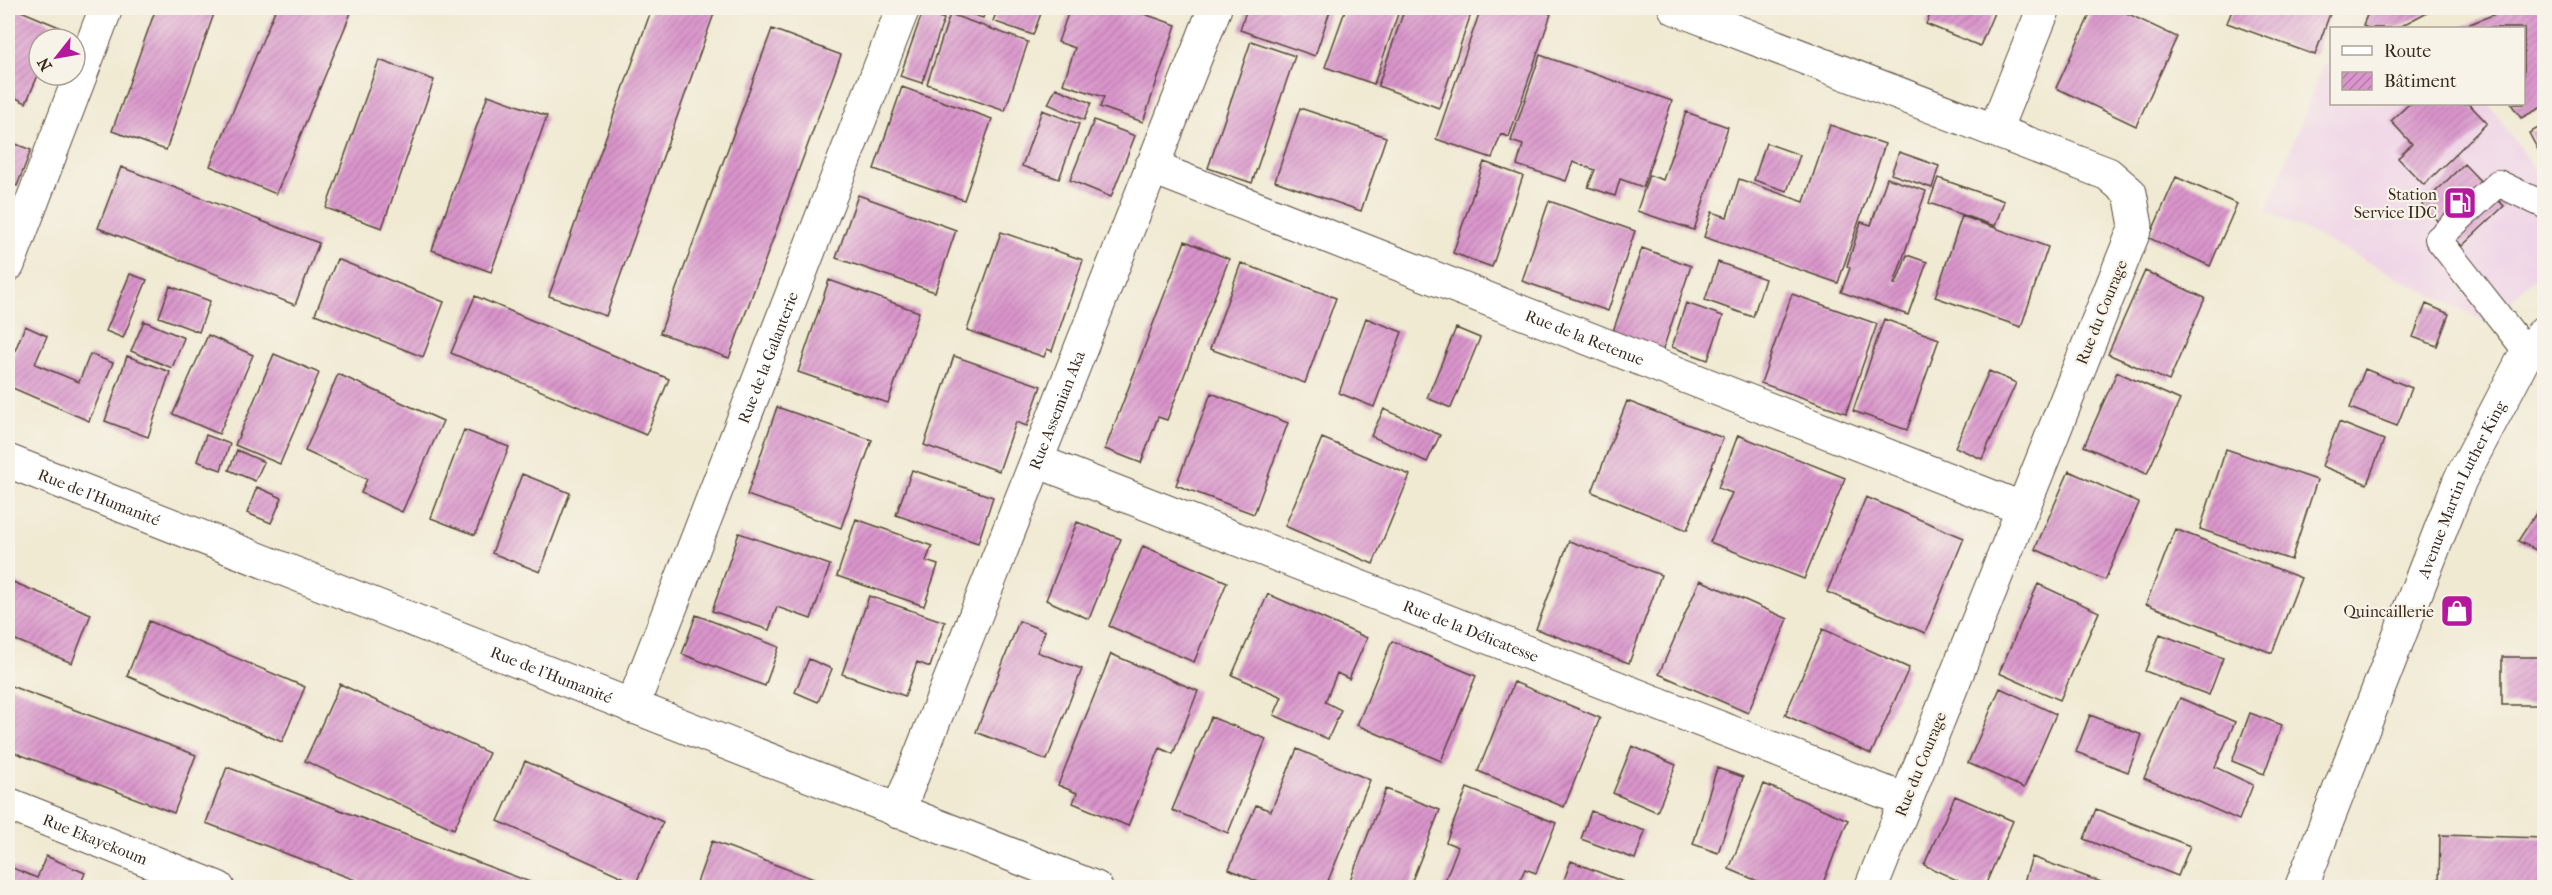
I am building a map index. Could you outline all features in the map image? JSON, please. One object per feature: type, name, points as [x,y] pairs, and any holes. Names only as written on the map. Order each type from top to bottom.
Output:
[{"type":"street","points":[[8,265],[106,8]]},
{"type":"street","name":"Rue de la Galanterie","points":[[632,707],[903,8]]},
{"type":"street","name":"Rue Assemian Aka","points":[[898,812],[1150,167],[1215,8]]},
{"type":"street","name":"Rue du Courage","points":[[1675,8],[2108,174],[2130,193],[2136,226],[2021,508],[1871,888]]},
{"type":"street","points":[[1995,130],[2044,8]]},
{"type":"street","name":"Rue de la Retenue","points":[[1150,167],[2021,508]]},
{"type":"street","name":"Avenue Martin Luther King","points":[[2301,888],[2460,480],[2536,342]]},
{"type":"street","name":"Rue de l'Humanité","points":[[8,461],[1096,888]]},
{"type":"street","name":"Rue de la Délicatesse","points":[[1037,461],[1905,800]]},
{"type":"street","name":"Rue Ekayekoum","points":[[8,804],[218,888]]},
{"type":"lane","points":[[2536,342],[2438,238],[2498,183],[2544,205]]},
{"type":"shaded area","points":[[2330,63],[2330,105],[2490,105],[2544,183],[2544,268],[2488,323],[2267,211],[2323,66]]},
{"type":"building","points":[[8,8],[14,8],[59,27],[27,27],[27,87],[33,87],[26,103],[8,94]]},
{"type":"building","points":[[156,8],[216,8],[166,150],[112,131]]},
{"type":"building","points":[[276,8],[353,8],[276,194],[210,166]]},
{"type":"building","points":[[652,8],[716,8],[606,316],[549,296]]},
{"type":"building","points":[[952,8],[986,8],[983,18]]},
{"type":"building","points":[[998,8],[1043,8],[1033,35],[993,21]]},
{"type":"building","points":[[1070,8],[1127,8],[1176,25],[1143,122],[1100,107],[1104,97],[1063,84],[1075,48],[1058,42]]},
{"type":"building","points":[[1247,8],[1331,8],[1315,56],[1240,30]]},
{"type":"building","points":[[1346,8],[1400,8],[1374,84],[1325,67]]},
{"type":"building","points":[[1405,8],[1473,8],[1439,108],[1378,86]]},
{"type":"building","points":[[1481,8],[1532,8],[1551,14],[1509,137],[1501,134],[1492,158],[1436,139]]},
{"type":"building","points":[[1933,8],[1996,8],[1980,46],[1926,24]]},
{"type":"building","points":[[2093,8],[2116,8],[2177,37],[2136,126],[2056,88]]},
{"type":"building","points":[[2233,8],[2332,8],[2315,55],[2227,23]]},
{"type":"building","points":[[2370,8],[2435,8],[2399,27],[2366,27],[2363,25]]},
{"type":"building","points":[[2510,8],[2544,8],[2544,106],[2521,118],[2512,105],[2525,105],[2525,27],[2462,27]]},
{"type":"building","points":[[923,11],[944,19],[922,83],[900,76]]},
{"type":"building","points":[[950,14],[1028,42],[1005,111],[927,84]]},
{"type":"building","points":[[772,29],[841,55],[729,358],[660,333]]},
{"type":"building","points":[[1251,41],[1295,56],[1252,183],[1208,168]]},
{"type":"building","points":[[1540,55],[1672,101],[1643,187],[1620,179],[1615,196],[1588,187],[1595,170],[1573,162],[1566,181],[1517,165],[1523,145],[1511,141]]},
{"type":"building","points":[[379,60],[434,80],[382,228],[326,208]]},
{"type":"building","points":[[902,87],[992,119],[964,200],[874,169]]},
{"type":"building","points":[[1056,88],[1091,103],[1084,120],[1048,104]]},
{"type":"building","points":[[488,95],[547,116],[491,272],[432,250]]},
{"type":"building","points":[[2408,105],[2470,105],[2487,123],[2424,185],[2398,158],[2412,144],[2391,121]]},
{"type":"building","points":[[1300,108],[1386,137],[1361,211],[1275,181]]},
{"type":"building","points":[[1042,110],[1079,124],[1059,179],[1022,166]]},
{"type":"building","points":[[1686,112],[1728,127],[1694,230],[1637,211],[1649,175],[1663,180]]},
{"type":"building","points":[[1094,120],[1135,136],[1111,197],[1070,180]]},
{"type":"building","points":[[1830,125],[1885,144],[1838,283],[1704,237],[1712,212],[1727,217],[1739,179],[1804,202]]},
{"type":"building","points":[[2544,125],[2544,161],[2529,133]]},
{"type":"building","points":[[8,141],[31,150],[17,186],[8,182]]},
{"type":"building","points":[[1766,143],[1800,155],[1787,191],[1754,180]]},
{"type":"building","points":[[1899,152],[1939,166],[1932,188],[1891,174]]},
{"type":"building","points":[[1484,162],[1523,176],[1492,267],[1453,253]]},
{"type":"building","points":[[2464,164],[2504,206],[2462,246],[2422,205]]},
{"type":"building","points":[[121,167],[319,243],[295,305],[98,228]]},
{"type":"building","points":[[2176,177],[2237,204],[2210,266],[2149,238]]},
{"type":"building","points":[[1887,178],[1926,191],[1894,284],[1896,284],[1907,255],[1927,262],[1908,315],[1841,292],[1850,268],[1847,266],[1861,222],[1871,225]]},
{"type":"building","points":[[1938,178],[2004,201],[1995,226],[1929,203]]},
{"type":"building","points":[[858,195],[956,230],[935,292],[836,258]]},
{"type":"building","points":[[1549,201],[1635,231],[1608,311],[1522,281]]},
{"type":"building","points":[[1962,216],[2048,247],[2021,327],[1935,297]]},
{"type":"building","points":[[1001,232],[1083,260],[1052,351],[1047,349],[1044,357],[967,330]]},
{"type":"building","points":[[1185,241],[1229,259],[1167,420],[1158,417],[1141,463],[1105,449]]},
{"type":"building","points":[[1642,248],[1691,266],[1662,352],[1612,334]]},
{"type":"building","points":[[337,259],[444,302],[423,357],[315,314]]},
{"type":"building","points":[[1718,262],[1765,279],[1753,317],[1705,300]]},
{"type":"building","points":[[1241,263],[1336,298],[1305,383],[1210,349]]},
{"type":"building","points":[[2145,271],[2205,298],[2169,381],[2108,354]]},
{"type":"building","points":[[130,274],[147,280],[123,338],[106,331]]},
{"type":"building","points":[[829,280],[919,312],[888,403],[798,372]]},
{"type":"building","points":[[170,286],[210,301],[199,332],[159,317]]},
{"type":"building","points":[[1792,294],[1877,324],[1846,413],[1761,383]]},
{"type":"building","points":[[475,296],[669,379],[646,435],[451,353]]},
{"type":"building","points":[[1686,303],[1723,316],[1708,360],[1672,347]]},
{"type":"building","points":[[2426,304],[2449,314],[2437,346],[2413,337]]},
{"type":"building","points":[[1366,318],[1402,332],[1374,407],[1339,393]]},
{"type":"building","points":[[1884,319],[1939,339],[1907,430],[1853,411]]},
{"type":"building","points":[[144,321],[184,338],[172,368],[131,351]]},
{"type":"building","points":[[25,326],[47,336],[35,364],[79,382],[90,354],[113,363],[89,421],[8,386],[8,368]]},
{"type":"building","points":[[1456,328],[1480,338],[1451,408],[1427,398]]},
{"type":"building","points":[[208,335],[253,355],[219,434],[173,414]]},
{"type":"building","points":[[274,354],[319,373],[280,464],[235,445]]},
{"type":"building","points":[[127,356],[170,372],[148,437],[105,421]]},
{"type":"building","points":[[954,356],[1041,386],[1027,426],[1016,422],[999,471],[924,445]]},
{"type":"building","points":[[2365,369],[2412,388],[2397,426],[2350,408]]},
{"type":"building","points":[[1989,371],[2016,383],[1982,459],[1955,447]]},
{"type":"building","points":[[2117,372],[2180,400],[2147,474],[2084,446]]},
{"type":"building","points":[[338,374],[443,421],[402,512],[361,493],[367,479],[305,451]]},
{"type":"building","points":[[1211,393],[1288,423],[1254,514],[1176,485]]},
{"type":"building","points":[[1627,401],[1723,438],[1687,530],[1592,492]]},
{"type":"building","points":[[777,407],[872,440],[841,528],[747,495]]},
{"type":"building","points":[[1384,409],[1440,435],[1427,462],[1371,436]]},
{"type":"building","points":[[2339,422],[2384,440],[2367,484],[2322,466]]},
{"type":"building","points":[[464,430],[509,447],[475,535],[431,518]]},
{"type":"building","points":[[206,435],[230,444],[221,470],[197,461]]},
{"type":"building","points":[[1738,435],[1845,478],[1804,579],[1710,542],[1732,493],[1718,488]]},
{"type":"building","points":[[1322,438],[1410,475],[1373,564],[1285,526]]},
{"type":"building","points":[[2226,449],[2317,480],[2291,560],[2200,529]]},
{"type":"building","points":[[237,450],[264,462],[255,481],[229,470]]},
{"type":"building","points":[[912,470],[993,497],[978,543],[896,515]]},
{"type":"building","points":[[2069,471],[2139,503],[2105,580],[2035,549]]},
{"type":"building","points":[[522,474],[570,493],[540,572],[492,553]]},
{"type":"building","points":[[257,487],[282,498],[271,523],[247,513]]},
{"type":"building","points":[[1866,497],[1964,538],[1925,633],[1827,592]]},
{"type":"building","points":[[2544,501],[2544,554],[2518,541]]},
{"type":"building","points":[[856,519],[932,546],[926,561],[938,565],[924,606],[837,576]]},
{"type":"building","points":[[1077,522],[1121,539],[1089,619],[1046,600]]},
{"type":"building","points":[[2175,529],[2301,578],[2272,653],[2146,604]]},
{"type":"building","points":[[739,533],[830,565],[811,619],[777,607],[769,630],[712,611]]},
{"type":"building","points":[[1569,541],[1661,575],[1629,663],[1536,629]]},
{"type":"building","points":[[1143,546],[1227,582],[1194,662],[1109,626]]},
{"type":"building","points":[[8,580],[91,614],[72,663],[8,637]]},
{"type":"building","points":[[1700,580],[1788,619],[1748,713],[1659,674]]},
{"type":"building","points":[[2038,584],[2099,612],[2060,700],[1999,673]]},
{"type":"building","points":[[1268,594],[1367,638],[1349,679],[1337,673],[1325,702],[1341,710],[1328,739],[1274,715],[1282,697],[1232,675]]},
{"type":"building","points":[[869,596],[945,622],[930,667],[917,662],[905,696],[842,674]]},
{"type":"building","points":[[696,615],[779,647],[765,686],[682,654]]},
{"type":"building","points":[[149,621],[305,687],[282,742],[127,676]]},
{"type":"building","points":[[1019,621],[1045,631],[1037,652],[1082,669],[1047,760],[976,732]]},
{"type":"building","points":[[1823,629],[1909,668],[1871,754],[1785,715]]},
{"type":"building","points":[[2160,634],[2223,658],[2209,695],[2145,671]]},
{"type":"building","points":[[1392,641],[1476,676],[1441,761],[1357,725]]},
{"type":"building","points":[[1111,654],[1198,691],[1173,754],[1160,748],[1128,826],[1073,803],[1077,793],[1058,785]]},
{"type":"building","points":[[2502,657],[2544,657],[2544,705],[2502,705]]},
{"type":"building","points":[[809,659],[832,669],[818,702],[795,692]]},
{"type":"building","points":[[1514,682],[1600,718],[1564,807],[1478,771]]},
{"type":"building","points":[[340,684],[489,753],[454,829],[305,761]]},
{"type":"building","points":[[8,685],[196,755],[174,813],[8,750]]},
{"type":"building","points":[[2000,688],[2056,714],[2024,788],[1968,763]]},
{"type":"building","points":[[2180,698],[2235,722],[2215,767],[2253,785],[2239,820],[2144,778]]},
{"type":"building","points":[[2250,713],[2282,725],[2264,774],[2232,761]]},
{"type":"building","points":[[2090,715],[2142,735],[2128,772],[2076,752]]},
{"type":"building","points":[[1211,717],[1266,739],[1228,833],[1172,810]]},
{"type":"building","points":[[1632,746],[1676,765],[1657,812],[1613,793]]},
{"type":"building","points":[[1297,749],[1370,780],[1325,888],[1272,888],[1229,869],[1256,805],[1271,811]]},
{"type":"building","points":[[525,761],[663,822],[636,883],[498,821]]},
{"type":"building","points":[[227,767],[543,888],[376,888],[206,823]]},
{"type":"building","points":[[1717,768],[1743,777],[1718,853],[1693,844]]},
{"type":"building","points":[[1764,784],[1848,820],[1821,888],[1774,888],[1729,869]]},
{"type":"building","points":[[1467,788],[1556,823],[1536,873],[1525,869],[1520,880],[1530,884],[1529,888],[1442,888],[1458,847],[1446,842]]},
{"type":"building","points":[[1386,789],[1440,810],[1409,888],[1368,888],[1350,880]]},
{"type":"building","points":[[1955,796],[2013,821],[1984,888],[1974,888],[1924,865]]},
{"type":"building","points":[[2096,809],[2190,846],[2178,876],[2084,839]]},
{"type":"building","points":[[1591,811],[1645,831],[1635,859],[1581,839]]},
{"type":"building","points":[[2440,835],[2544,838],[2544,888],[2439,888]]},
{"type":"building","points":[[712,841],[835,887],[835,888],[695,888]]},
{"type":"building","points":[[46,856],[85,873],[79,888],[8,888],[8,866],[37,878]]},
{"type":"building","points":[[2032,857],[2115,887],[2115,888],[2022,888]]},
{"type":"building","points":[[1571,861],[1636,887],[1636,888],[1561,888]]},
{"type":"place","name":"Station Service IDC","points":[[2460,203]]},
{"type":"place","name":"Quincaillerie","points":[[2457,611]]}]
